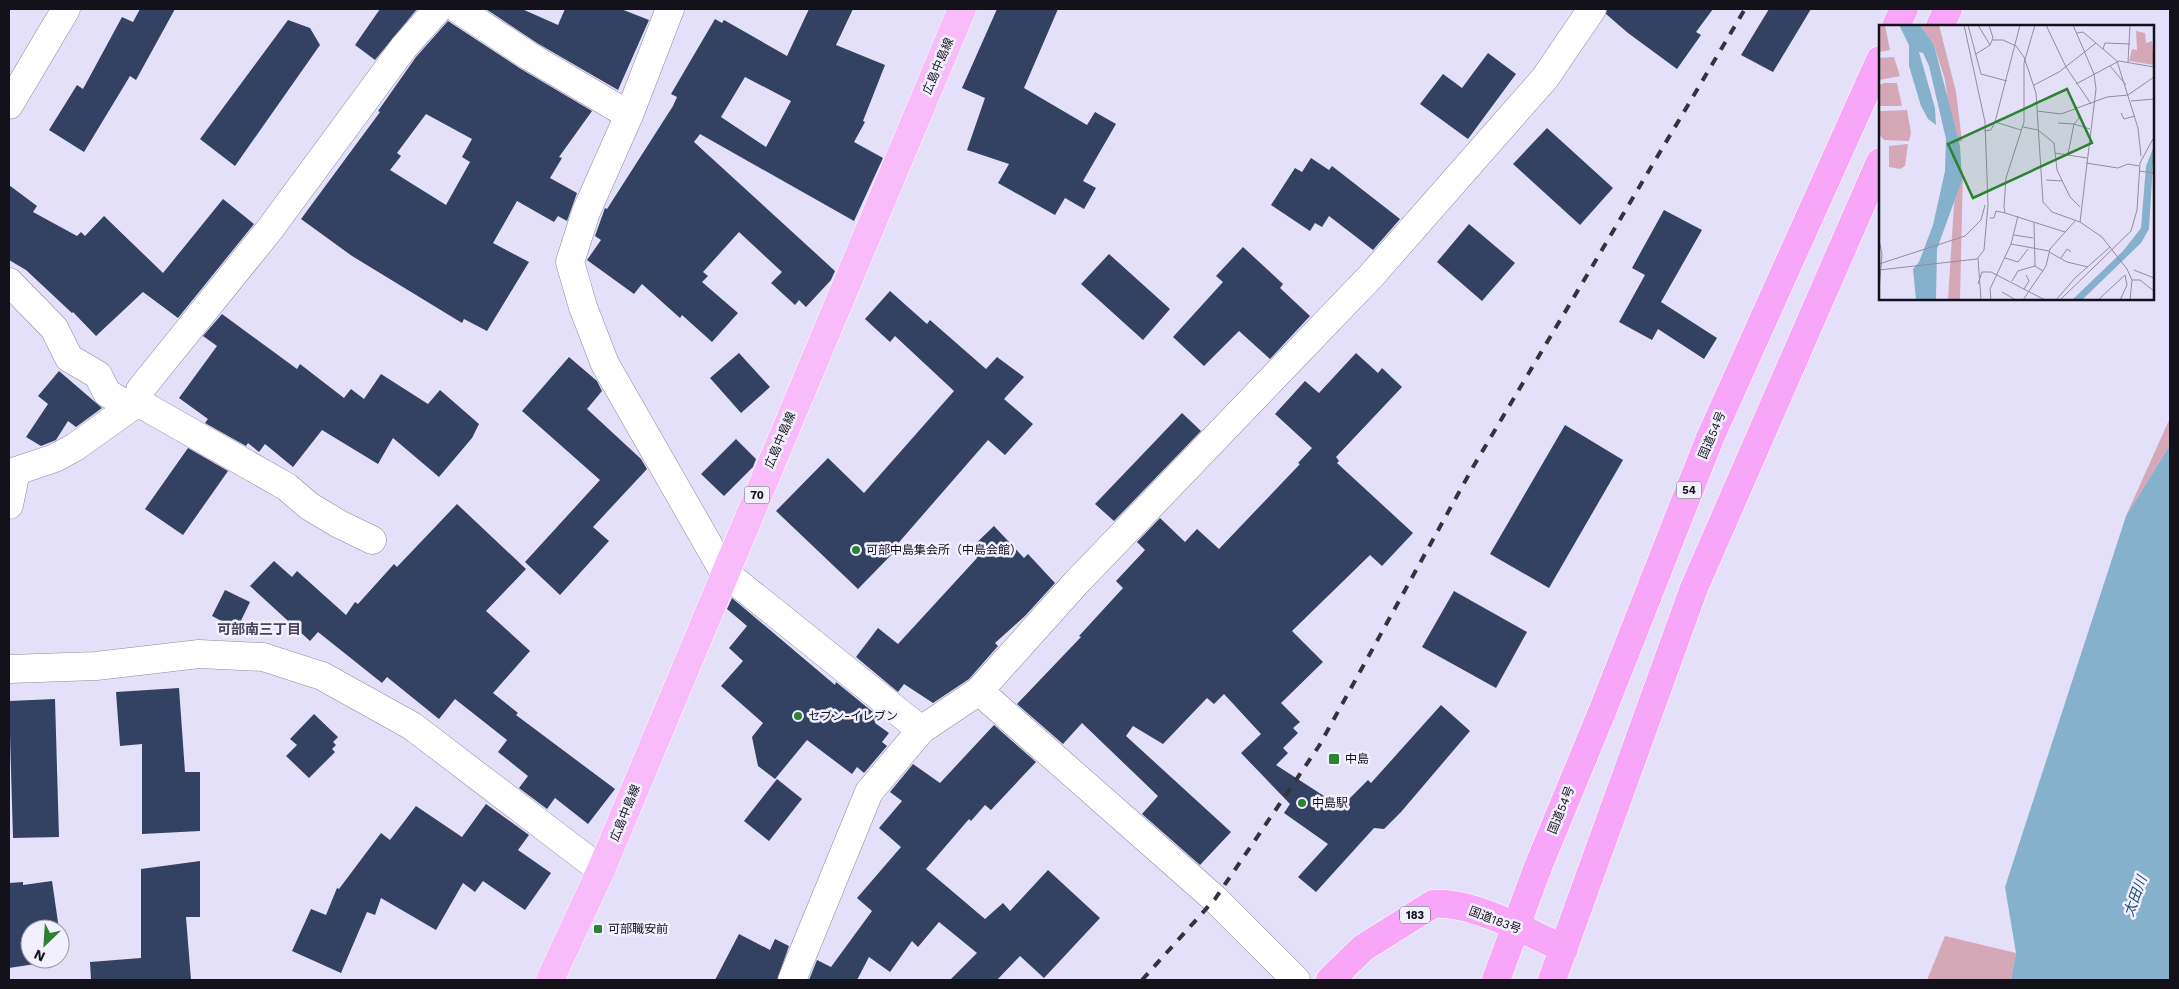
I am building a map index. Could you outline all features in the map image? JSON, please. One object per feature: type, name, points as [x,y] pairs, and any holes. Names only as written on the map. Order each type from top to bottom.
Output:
[{"type":"highway","points":[[1896,25],[1904,9]]},
{"type":"highway","points":[[1940,25],[1948,9]]},
{"type":"highway","name":"国道54号","points":[[1516,927],[1710,438],[1879,62]]},
{"type":"highway","points":[[1552,980],[1694,588],[1879,164]]},
{"type":"highway","name":"国道183号","points":[[1330,980],[1363,948],[1433,904],[1441,903],[1474,910],[1564,949]]},
{"type":"highway","name":"54","points":[[1496,980],[1516,927]]},
{"type":"main road","name":"広島中島線","points":[[550,980],[601,870],[724,572],[962,9]]},
{"type":"street","points":[[9,105],[66,9]]},
{"type":"street","points":[[9,505],[16,471],[55,458],[75,447],[136,406],[140,390],[270,229],[404,47],[438,9]]},
{"type":"street","points":[[458,9],[529,56],[629,114]]},
{"type":"street","points":[[670,9],[629,114],[586,212],[570,262],[605,364],[724,572],[921,730]]},
{"type":"street","points":[[792,980],[869,792],[921,730],[979,691],[1076,583],[1371,276],[1545,78],[1592,9]]},
{"type":"street","points":[[9,282],[54,328],[69,358],[98,375],[107,392],[287,487],[309,506],[339,524],[372,540]]},
{"type":"street","points":[[9,669],[96,666],[199,654],[263,657],[322,676],[412,726],[601,870]]},
{"type":"street","points":[[979,691],[1215,899],[1296,980]]},
{"type":"shaded area","points":[[2170,418],[2170,445],[2126,516]]},
{"type":"shaded area","points":[[1945,936],[2016,953],[2011,980],[1927,980]]},
{"type":"water","name":"太田川","points":[[2170,445],[2170,980],[2011,980],[2016,953],[2005,887],[2126,516]]},
{"type":"building","points":[[140,9],[175,9],[136,80],[130,76],[84,152],[49,130],[77,85],[83,89],[122,17],[133,22]]},
{"type":"building","points":[[380,9],[417,9],[375,60],[355,45]]},
{"type":"building","points":[[486,9],[522,9],[558,25],[565,9],[621,9],[649,20],[618,90],[537,43]]},
{"type":"building","points":[[809,9],[853,9],[836,45],[885,65],[863,121],[865,122],[854,142],[883,158],[854,221],[700,134],[694,142],[835,271],[831,280],[806,307],[799,300],[795,305],[771,283],[782,272],[739,232],[703,272],[708,276],[702,282],[738,313],[712,342],[682,315],[680,318],[642,284],[634,294],[587,260],[601,240],[595,236],[605,208],[607,209],[673,106],[677,97],[671,94],[715,19],[722,23],[724,20],[787,56]],"holes":[[[745,77],[791,101],[766,147],[721,117]]]},
{"type":"building","points":[[997,9],[1058,9],[1024,88],[1087,125],[1095,112],[1116,124],[1083,181],[1096,188],[1084,209],[1065,198],[1055,215],[998,183],[1009,164],[967,150],[985,98],[962,88]]},
{"type":"building","points":[[1607,9],[1713,9],[1696,32],[1701,35],[1677,69],[1628,33],[1606,14]]},
{"type":"building","points":[[1769,9],[1811,9],[1773,72],[1741,55]]},
{"type":"building","points":[[288,20],[310,28],[320,45],[235,166],[200,139]]},
{"type":"building","points":[[448,21],[521,69],[592,111],[559,157],[562,158],[550,178],[577,193],[567,221],[558,216],[554,222],[517,201],[493,243],[529,262],[487,331],[464,319],[462,323],[352,256],[301,219],[380,112],[378,111],[416,57]],"holes":[[[426,114],[472,139],[462,157],[470,162],[446,205],[390,170],[401,156],[397,153]]]},
{"type":"building","points":[[1488,53],[1516,74],[1468,139],[1420,104],[1443,74],[1462,88]]},
{"type":"building","points":[[1547,128],[1613,188],[1580,225],[1513,164]]},
{"type":"building","points":[[1311,158],[1329,170],[1332,166],[1400,219],[1373,250],[1329,216],[1322,227],[1315,223],[1310,231],[1271,205],[1295,168],[1302,172]]},
{"type":"building","points":[[9,185],[37,206],[33,212],[77,236],[81,232],[85,236],[104,216],[163,273],[223,199],[254,224],[178,318],[143,292],[96,336],[73,312],[26,270],[9,260]]},
{"type":"building","points":[[1664,210],[1702,230],[1661,302],[1717,338],[1704,359],[1658,329],[1652,340],[1619,322],[1645,275],[1632,268]]},
{"type":"building","points":[[1469,224],[1515,263],[1482,301],[1437,262]]},
{"type":"building","points":[[1243,247],[1283,284],[1280,288],[1310,316],[1270,359],[1239,331],[1204,366],[1173,337],[1223,282],[1216,276]]},
{"type":"building","points":[[1109,254],[1170,309],[1143,340],[1081,284]]},
{"type":"building","points":[[890,291],[927,324],[930,320],[986,369],[997,357],[1024,377],[1004,399],[1033,424],[1005,455],[988,440],[894,548],[896,550],[858,589],[776,511],[828,458],[864,493],[954,391],[895,336],[890,342],[865,319]]},
{"type":"building","points":[[222,314],[297,369],[300,364],[344,398],[351,389],[364,399],[381,374],[428,404],[440,390],[479,424],[472,438],[439,477],[393,438],[378,464],[322,430],[293,467],[265,444],[259,452],[248,443],[246,446],[205,423],[208,419],[179,398],[217,346],[203,336]]},
{"type":"building","points":[[739,353],[770,387],[741,413],[710,378]]},
{"type":"building","points":[[1356,353],[1378,373],[1382,368],[1402,387],[1336,457],[1339,461],[1337,463],[1413,533],[1382,566],[1370,555],[1292,631],[1323,662],[1281,703],[1300,722],[1293,728],[1298,733],[1283,748],[1288,753],[1276,765],[1341,807],[1368,780],[1371,783],[1441,705],[1470,731],[1401,812],[1384,829],[1374,828],[1316,892],[1298,877],[1328,844],[1284,813],[1290,804],[1241,753],[1261,734],[1224,694],[1214,704],[1207,698],[1163,744],[1133,726],[1126,736],[1231,832],[1200,865],[1142,814],[1158,796],[1082,723],[1063,744],[1017,704],[1081,637],[1079,636],[1123,588],[1116,581],[1145,550],[1137,542],[1160,518],[1185,542],[1197,529],[1219,549],[1300,464],[1298,463],[1312,448],[1275,414],[1305,381],[1319,393]]},
{"type":"building","points":[[569,357],[597,381],[602,391],[587,409],[641,459],[647,469],[593,527],[609,541],[560,595],[525,562],[600,480],[522,411]]},
{"type":"building","points":[[59,371],[102,408],[76,427],[68,421],[56,440],[41,446],[26,437],[48,404],[38,396]]},
{"type":"building","points":[[1182,413],[1201,431],[1114,521],[1095,504]]},
{"type":"building","points":[[1565,425],[1623,460],[1549,588],[1490,554]]},
{"type":"building","points":[[736,439],[756,459],[753,467],[724,496],[701,474]]},
{"type":"building","points":[[188,448],[228,471],[183,535],[145,509]]},
{"type":"building","points":[[457,504],[526,569],[486,611],[530,651],[493,693],[518,713],[516,715],[615,789],[588,824],[555,798],[547,809],[519,788],[528,776],[498,752],[507,740],[455,699],[439,719],[387,677],[382,683],[318,632],[310,641],[250,586],[274,561],[292,577],[297,571],[346,615],[355,602],[358,604],[394,564],[397,567]]},
{"type":"building","points":[[994,526],[1024,558],[1028,554],[1055,583],[1025,616],[995,643],[998,646],[969,679],[933,703],[904,684],[898,692],[856,657],[878,628],[898,644],[977,558],[969,550]]},
{"type":"building","points":[[225,590],[250,602],[237,629],[212,616]]},
{"type":"building","points":[[1454,591],[1527,632],[1496,688],[1422,647]]},
{"type":"building","points":[[732,598],[835,685],[836,682],[879,717],[875,723],[889,733],[882,742],[887,746],[864,773],[857,767],[852,774],[807,740],[775,779],[758,766],[752,737],[763,723],[721,686],[743,661],[729,648],[747,626],[727,609]]},
{"type":"building","points":[[179,688],[185,772],[200,772],[200,831],[142,834],[142,744],[120,746],[116,692]]},
{"type":"building","points":[[55,699],[59,837],[13,838],[9,701]]},
{"type":"building","points":[[314,714],[338,737],[333,742],[336,745],[332,749],[335,752],[309,778],[286,756],[297,745],[290,739]]},
{"type":"building","points":[[994,725],[1036,762],[991,810],[985,805],[971,821],[969,819],[926,869],[985,919],[1003,903],[1010,911],[1048,870],[1100,918],[1044,978],[1020,956],[997,980],[950,980],[977,953],[939,922],[918,947],[912,941],[890,972],[869,957],[857,980],[809,980],[817,960],[831,967],[872,911],[857,898],[901,847],[879,828],[902,801],[890,792],[913,764],[940,783]]},
{"type":"building","points":[[777,779],[802,799],[769,841],[744,821]]},
{"type":"building","points":[[486,804],[529,835],[518,850],[551,873],[525,910],[483,881],[475,892],[463,883],[436,930],[381,898],[375,915],[367,912],[341,973],[292,951],[311,909],[326,915],[337,888],[339,889],[381,833],[390,840],[416,806],[462,837]]},
{"type":"building","points":[[200,861],[200,917],[186,917],[191,980],[91,980],[90,962],[141,958],[141,869]]},
{"type":"building","points":[[52,881],[58,919],[20,919],[20,966],[9,968],[9,883],[23,882],[23,885]]},
{"type":"building","points":[[739,934],[770,950],[775,939],[789,946],[777,980],[715,980]]},
{"type":"railway","points":[[1142,980],[1215,899],[1319,746],[1473,467],[1745,9]]},
{"type":"place","name":"可部中島集会所（中島会館）","points":[[856,550]]},
{"type":"place","name":"セブン-イレブン","points":[[798,716]]},
{"type":"place","name":"中島","points":[[1334,759]]},
{"type":"place","name":"中島駅","points":[[1302,803]]},
{"type":"place","name":"可部職安前","points":[[598,929]]},
{"type":"district","name":"可部南三丁目","points":[[259,629]]}]
